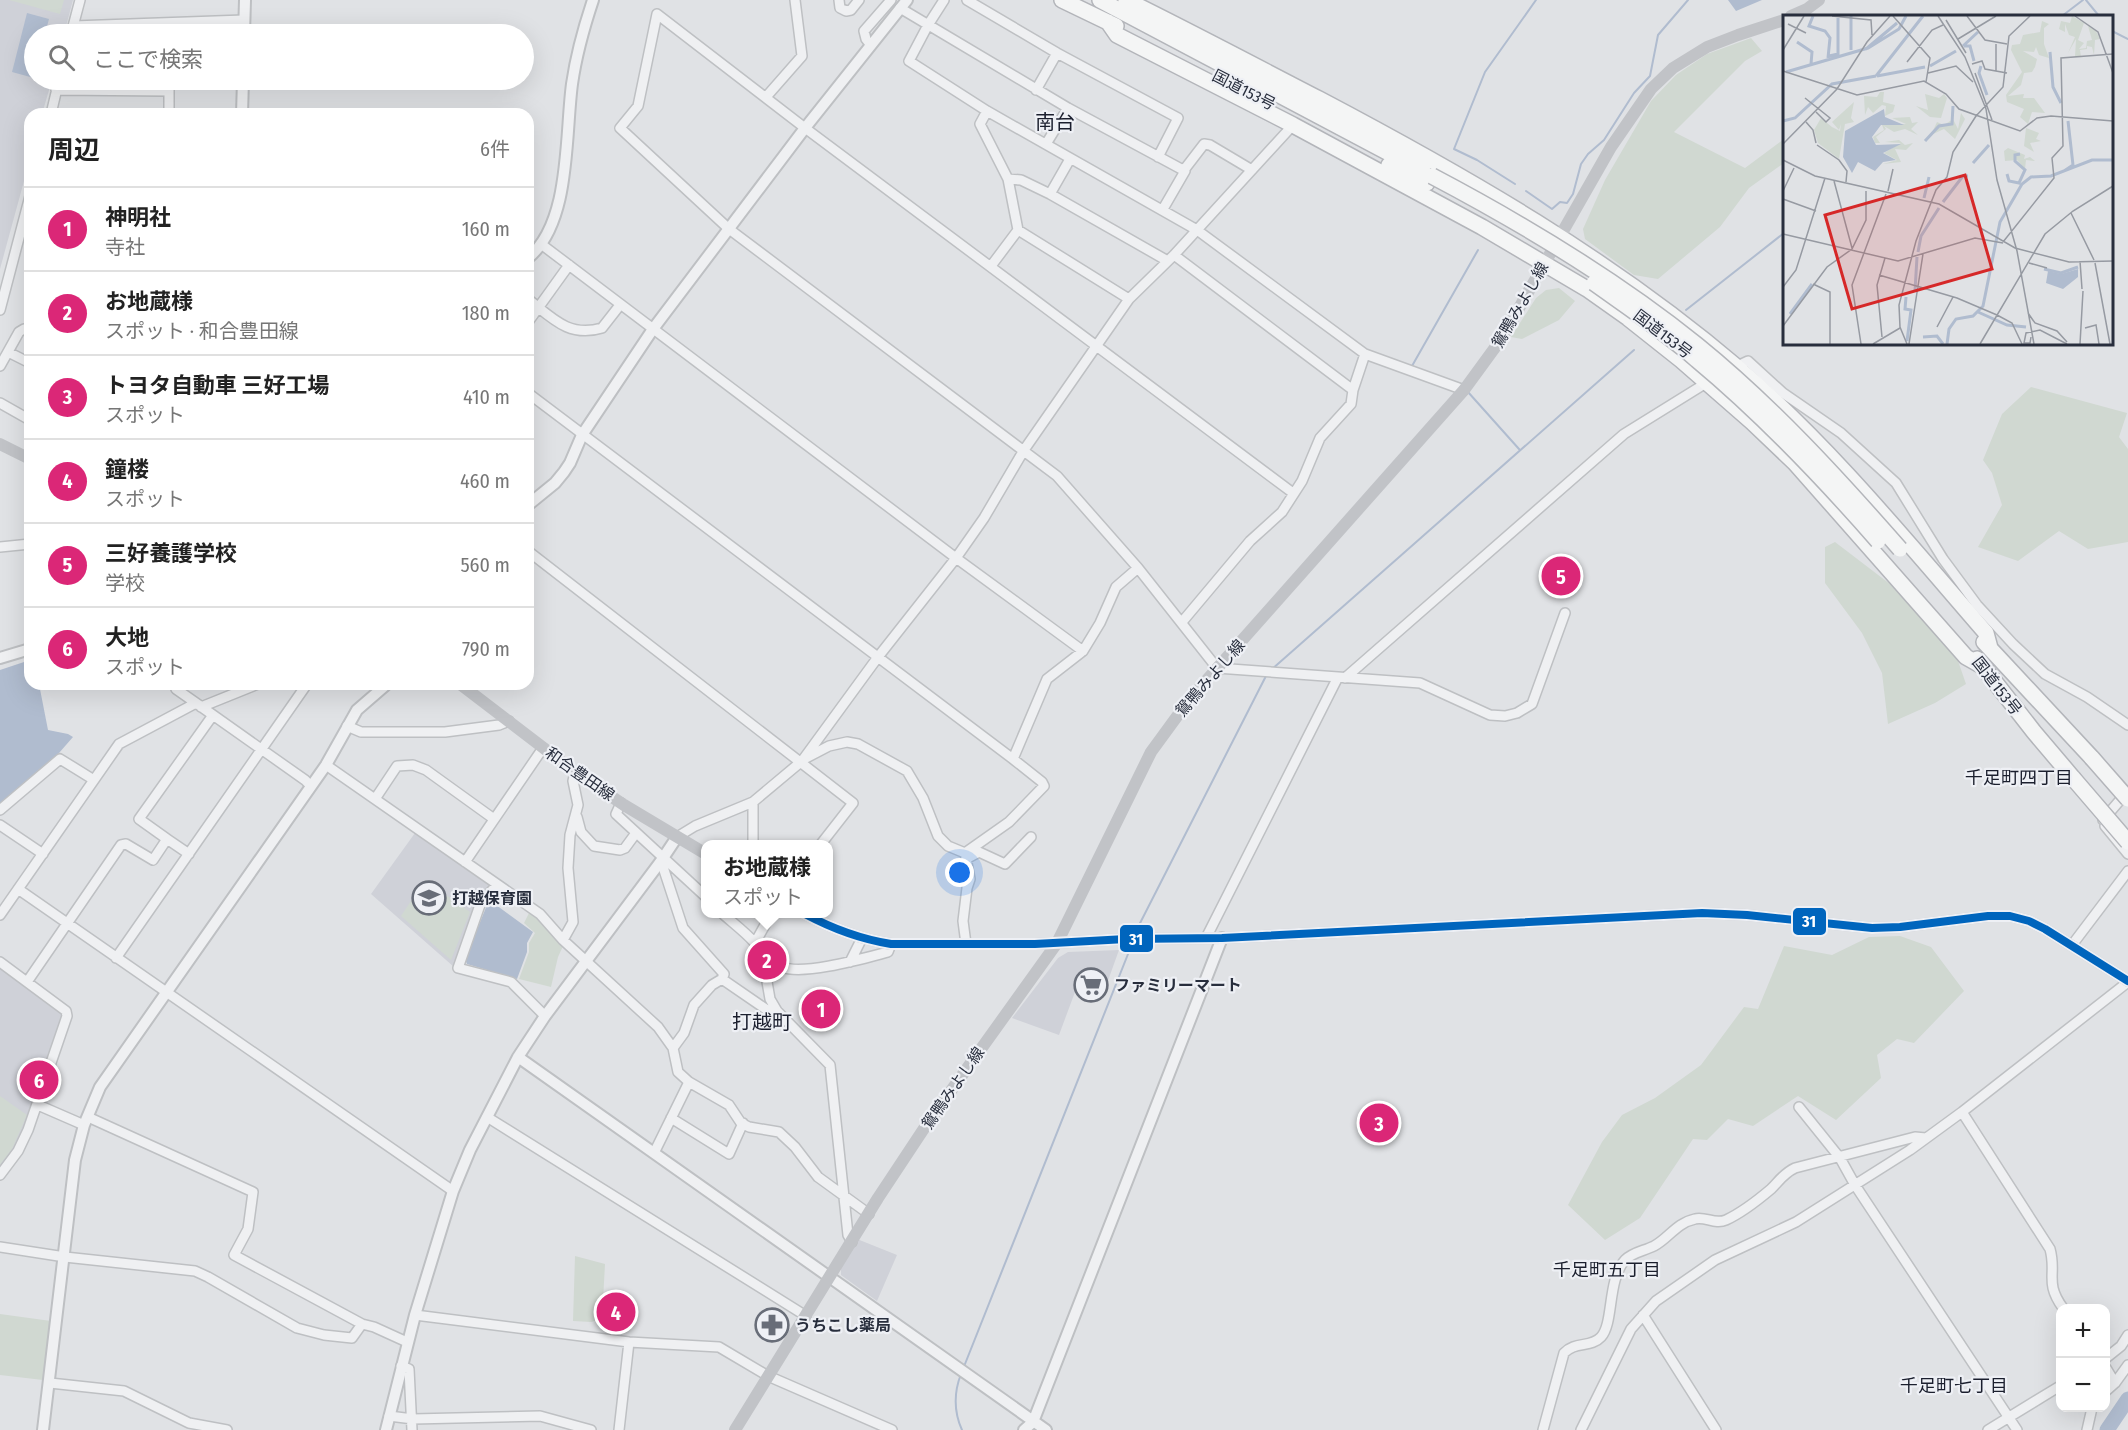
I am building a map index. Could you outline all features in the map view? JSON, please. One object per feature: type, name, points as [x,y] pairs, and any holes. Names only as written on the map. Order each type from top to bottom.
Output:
[{"type":"highway","name":"国道153号","points":[[1062,0],[1186,60],[1372,157],[1429,180],[1570,266],[1696,359],[1799,455],[1878,541],[2034,732],[2128,842]]},
{"type":"highway","name":"国道153号","points":[[1100,0],[1429,180],[1545,239],[1636,299],[1698,346],[1802,442],[1851,493],[2128,799]]},
{"type":"highway","points":[[1126,0],[1384,134],[1508,203],[1640,290],[1736,366],[1808,432],[1986,633],[1990,648]]},
{"type":"highway","points":[[1108,22],[1117,35],[1293,125],[1482,227],[1587,289],[1628,318],[1681,360],[1752,422],[1795,464],[1966,657],[1982,666]]},
{"type":"main road","points":[[1793,15],[1819,0]]},
{"type":"main road","name":"鴛鴨みよし線","points":[[735,1430],[925,1126],[1057,943],[1151,752],[1180,710],[1464,390],[1502,338],[1611,147],[1651,89],[1673,68],[1707,47],[1738,34],[1783,21]]},
{"type":"main road","points":[[0,444],[24,456]]},
{"type":"main road","name":"和合豊田線","points":[[468,690],[575,772],[701,852]]},
{"type":"main road","points":[[813,918],[842,932],[891,944],[966,944],[1222,938],[1701,913],[1747,915],[1872,928],[1900,927],[1988,916],[2010,916],[2045,928],[2128,982]]},
{"type":"street","points":[[74,24],[80,0]]},
{"type":"street","points":[[244,24],[245,0]]},
{"type":"street","points":[[534,252],[541,244],[559,208],[572,81],[593,0]]},
{"type":"street","points":[[766,98],[802,56],[795,0]]},
{"type":"street","points":[[839,0],[840,8],[846,11],[851,10],[859,0]]},
{"type":"street","points":[[870,44],[864,31],[891,0]]},
{"type":"street","points":[[944,0],[909,61],[987,111],[1197,230],[1365,354],[1464,390]]},
{"type":"street","points":[[967,0],[1057,53],[1178,118],[1158,157]]},
{"type":"street","points":[[534,500],[555,483],[564,472],[582,435],[653,329],[805,128],[903,4],[928,25],[1036,90],[1184,171]]},
{"type":"street","points":[[1293,493],[657,15],[638,106],[620,128],[729,229],[1057,476],[1138,568],[1217,668],[1420,683],[1490,715],[1504,716],[1517,713],[1532,704],[1565,613]]},
{"type":"street","points":[[144,24],[244,20]]},
{"type":"street","points":[[1036,90],[1057,53]]},
{"type":"street","points":[[52,108],[56,90],[169,91],[169,108]]},
{"type":"street","points":[[242,108],[243,90]]},
{"type":"street","points":[[1046,144],[1068,108]]},
{"type":"street","points":[[987,111],[980,124],[1008,179],[1018,230],[1129,299]]},
{"type":"street","points":[[802,761],[878,657],[956,558],[984,518],[1024,450],[1129,299],[1197,230],[1293,125]]},
{"type":"street","points":[[1163,209],[1184,171],[1204,144],[1210,145],[1252,170]]},
{"type":"street","points":[[1050,194],[1070,159]]},
{"type":"street","points":[[1008,179],[1021,180],[1170,257],[1353,390]]},
{"type":"street","points":[[0,310],[24,224]]},
{"type":"street","points":[[991,266],[1018,230]]},
{"type":"street","points":[[541,244],[956,558],[1083,651]]},
{"type":"street","points":[[534,314],[568,266]]},
{"type":"street","points":[[534,303],[564,327],[583,332],[602,328],[620,305]]},
{"type":"street","points":[[0,366],[19,332],[24,329]]},
{"type":"street","points":[[8,352],[24,360]]},
{"type":"street","points":[[1182,622],[1250,541],[1282,512],[1302,481],[1320,438],[1351,404],[1353,390],[1365,354]]},
{"type":"street","points":[[1206,938],[1341,678],[1624,434],[1706,383],[1748,361],[1783,393],[1841,433],[1896,483],[1943,559],[1977,604],[2044,674],[2087,697],[2128,725]]},
{"type":"street","points":[[534,398],[1042,782],[1044,786],[1009,822],[966,856]]},
{"type":"street","points":[[0,403],[24,417]]},
{"type":"street","points":[[0,547],[24,545]]},
{"type":"street","points":[[534,556],[853,802],[824,840]]},
{"type":"street","points":[[1013,759],[1047,679],[1083,651],[1100,622],[1116,586],[1138,568]]},
{"type":"street","points":[[0,658],[24,651]]},
{"type":"street","points":[[179,690],[311,786]]},
{"type":"street","points":[[0,915],[119,744],[199,705],[241,690]]},
{"type":"street","points":[[116,958],[302,690]]},
{"type":"street","points":[[43,1430],[75,1160],[86,1121],[100,1087],[326,765],[357,710],[380,690]]},
{"type":"street","points":[[189,854],[139,819],[213,715]]},
{"type":"street","points":[[347,726],[361,732],[445,732],[509,722]]},
{"type":"street","points":[[2019,723],[2128,854]]},
{"type":"street","points":[[386,1430],[407,1342],[453,1191],[487,1117],[518,1057],[545,1016],[662,860],[676,837],[695,825],[753,802],[802,761],[829,746],[847,741],[907,771],[923,798],[938,836],[948,846],[966,856],[979,852],[1005,864],[1031,837]]},
{"type":"street","points":[[465,862],[543,748]]},
{"type":"street","points":[[0,810],[60,759],[94,780]]},
{"type":"street","points":[[326,765],[540,914],[563,940],[651,1020],[673,1048],[678,1072],[688,1082],[729,1105],[742,1123],[749,1127],[779,1132],[795,1147],[818,1177],[869,1214]]},
{"type":"street","points":[[375,799],[398,766],[413,765],[426,770],[494,819]]},
{"type":"street","points":[[563,940],[573,922],[568,868],[570,835],[578,799],[573,781],[575,772]]},
{"type":"street","points":[[2101,822],[2128,791]]},
{"type":"street","points":[[753,802],[753,840]]},
{"type":"street","points":[[621,803],[616,814],[662,860],[701,894]]},
{"type":"street","points":[[576,815],[581,832],[594,846],[625,848],[636,833]]},
{"type":"street","points":[[0,825],[43,854]]},
{"type":"street","points":[[27,982],[121,845],[126,844],[153,860],[167,839]]},
{"type":"street","points":[[966,856],[970,879],[963,921],[966,944]]},
{"type":"street","points":[[662,860],[683,928],[724,974],[722,979],[712,985],[694,1005],[684,1033],[673,1048]]},
{"type":"street","points":[[2072,945],[2128,871]]},
{"type":"street","points":[[497,885],[481,902],[458,968],[511,982],[545,1016]]},
{"type":"street","points":[[18,889],[453,1191]]},
{"type":"street","points":[[727,918],[781,967],[795,970],[850,962],[888,952],[891,944]]},
{"type":"street","points":[[755,943],[769,918]]},
{"type":"street","points":[[850,962],[862,938]]},
{"type":"street","points":[[1024,1430],[1033,1422],[1222,938]]},
{"type":"street","points":[[762,952],[770,999],[777,1011],[830,1065],[848,1235],[852,1242]]},
{"type":"street","points":[[765,966],[775,962]]},
{"type":"street","points":[[0,963],[66,1011],[67,1016],[38,1105],[18,1151],[0,1175]]},
{"type":"street","points":[[722,979],[770,1012],[777,1011]]},
{"type":"street","points":[[1581,1430],[1624,1340],[1656,1301],[1715,1260],[1796,1222],[1911,1150],[2128,982]]},
{"type":"street","points":[[518,1057],[655,1151],[1046,1430]]},
{"type":"street","points":[[655,1151],[688,1082]]},
{"type":"street","points":[[38,1105],[86,1121],[253,1192],[248,1229],[234,1255],[362,1324],[407,1342]]},
{"type":"street","points":[[1799,1107],[1840,1158],[2017,1430]]},
{"type":"street","points":[[1962,1112],[2050,1249],[2052,1258],[2050,1272],[2054,1295],[2060,1304]]},
{"type":"street","points":[[487,1117],[806,1316]]},
{"type":"street","points":[[671,1118],[729,1154],[742,1123]]},
{"type":"street","points":[[1544,1430],[1564,1353],[1574,1345],[1590,1343],[1600,1338],[1606,1328],[1616,1277],[1623,1262],[1631,1255],[1654,1246],[1677,1226],[1688,1221],[1698,1218],[1717,1222],[1728,1219],[1795,1168],[1914,1137],[1926,1138]]},
{"type":"street","points":[[0,1247],[65,1257],[195,1271],[297,1328],[324,1335],[352,1338],[362,1324]]},
{"type":"street","points":[[1643,1315],[1716,1430]]},
{"type":"street","points":[[415,1316],[629,1342],[719,1347],[768,1376],[892,1430]]},
{"type":"street","points":[[2107,1358],[2121,1346],[2128,1335]]},
{"type":"street","points":[[619,1430],[629,1342]]},
{"type":"street","points":[[2110,1387],[2128,1365]]},
{"type":"street","points":[[401,1366],[410,1369],[412,1430]]},
{"type":"street","points":[[2110,1375],[2115,1383]]},
{"type":"street","points":[[50,1383],[124,1391],[189,1426],[227,1430]]},
{"type":"street","points":[[1988,1430],[2056,1389]]},
{"type":"street","points":[[2086,1430],[2091,1412]]},
{"type":"street","points":[[389,1416],[413,1419],[540,1416],[591,1430]]},
{"type":"shaded area","points":[[0,0],[73,0],[67,24],[24,24],[24,90],[49,90],[44,108],[24,108],[24,181],[0,269]]},
{"type":"shaded area","points":[[9,0],[64,0],[60,14]]},
{"type":"shaded area","points":[[1751,38],[1762,51],[1745,61],[1674,132],[1745,168],[1783,140],[1783,164],[1749,188],[1720,227],[1658,279],[1634,275],[1585,239],[1583,229],[1605,180],[1651,101],[1676,75],[1707,54]]},
{"type":"shaded area","points":[[1559,288],[1575,301],[1559,320],[1522,339],[1511,337],[1536,298],[1546,290]]},
{"type":"shaded area","points":[[2031,387],[2127,413],[2119,437],[2128,449],[2128,542],[2088,549],[2059,531],[2018,561],[1978,547],[2002,505],[1992,473],[1983,460],[2002,414]]},
{"type":"shaded area","points":[[1835,542],[1890,584],[1957,658],[1966,684],[1935,703],[1888,724],[1882,673],[1862,633],[1825,583],[1825,547]]},
{"type":"shaded area","name":"打越保育園","points":[[415,833],[494,886],[478,902],[454,967],[371,894]]},
{"type":"shaded area","points":[[425,880],[470,912],[451,960],[401,916]]},
{"type":"shaded area","points":[[530,911],[564,944],[558,957],[551,987],[519,979],[529,952],[529,943],[535,933],[524,923]]},
{"type":"shaded area","points":[[1900,936],[1931,947],[1964,991],[1914,1043],[1897,1039],[1877,1055],[1881,1078],[1836,1120],[1798,1096],[1753,1126],[1728,1119],[1707,1140],[1693,1139],[1640,1218],[1605,1240],[1568,1205],[1602,1142],[1622,1115],[1655,1098],[1701,1065],[1744,1007],[1758,1009],[1784,946],[1832,955],[1869,937]]},
{"type":"shaded area","points":[[1119,950],[1101,1000],[1075,992],[1059,1035],[1012,1018],[1058,958],[1068,952]]},
{"type":"shaded area","points":[[0,966],[61,1010],[62,1016],[33,1109],[13,1151],[0,1168]]},
{"type":"shaded area","points":[[0,1096],[27,1115],[12,1149],[0,1165]]},
{"type":"shaded area","points":[[857,1239],[897,1255],[877,1301],[841,1275],[841,1267]]},
{"type":"shaded area","points":[[575,1256],[605,1264],[602,1319],[591,1322],[573,1321]]},
{"type":"shaded area","points":[[0,1314],[51,1321],[43,1380],[0,1375]]},
{"type":"water","points":[[1728,0],[1762,0],[1736,11]]},
{"type":"water","points":[[27,13],[49,19],[48,24],[24,24]]},
{"type":"water","points":[[24,25],[24,75],[12,72]]},
{"type":"water","points":[[24,662],[24,690],[40,690],[48,730],[73,737],[52,761],[0,804],[0,670]]},
{"type":"water","points":[[492,902],[533,932],[527,943],[527,952],[517,979],[467,964],[465,959],[487,905]]},
{"type":"waterway","points":[[1515,184],[1477,160],[1454,149],[1485,72],[1536,0]]},
{"type":"waterway","points":[[1526,191],[1552,209],[1560,202],[1567,203],[1573,194],[1581,164],[1588,154],[1604,140],[1634,93],[1650,76],[1658,35],[1688,0]]},
{"type":"waterway","points":[[2063,15],[2083,0]]},
{"type":"waterway","points":[[2086,0],[2098,15]]},
{"type":"waterway","points":[[2113,32],[2128,39]]},
{"type":"waterway","points":[[1686,310],[1783,234]]},
{"type":"waterway","points":[[1412,366],[1478,250]]},
{"type":"waterway","points":[[1271,670],[1634,350]]},
{"type":"waterway","points":[[1468,392],[1519,449]]},
{"type":"waterway","points":[[1135,933],[1267,674]]},
{"type":"waterway","points":[[963,1369],[1132,944]]},
{"type":"waterway","points":[[961,1374],[956,1402],[957,1416],[962,1430]]},
{"type":"waterway","points":[[2107,1430],[2128,1399]]},
{"type":"transit line","name":"31","points":[[813,918],[847,933],[891,944],[1035,944],[1126,939],[1222,938],[1702,913],[1747,915],[1872,928],[1900,927],[1988,916],[2010,916],[2029,921],[2045,929],[2128,981]]},
{"type":"place","name":"三好養護学校","points":[[1561,576]]},
{"type":"place","name":"打越保育園","points":[[429,898]]},
{"type":"place","name":"お地蔵様","points":[[767,960]]},
{"type":"place","name":"ファミリーマート","points":[[1091,985]]},
{"type":"place","name":"神明社","points":[[821,1009]]},
{"type":"place","name":"大地","points":[[39,1080]]},
{"type":"place","name":"トヨタ自動車 三好工場","points":[[1379,1123]]},
{"type":"place","name":"鐘楼","points":[[616,1312]]},
{"type":"place","name":"うちこし薬局","points":[[772,1325]]},
{"type":"district","name":"南台","points":[[1055,122]]},
{"type":"district","name":"千足町四丁目","points":[[2019,778]]},
{"type":"district","name":"打越町","points":[[762,1022]]},
{"type":"district","name":"千足町五丁目","points":[[1607,1270]]},
{"type":"district","name":"千足町七丁目","points":[[1954,1386]]}]
